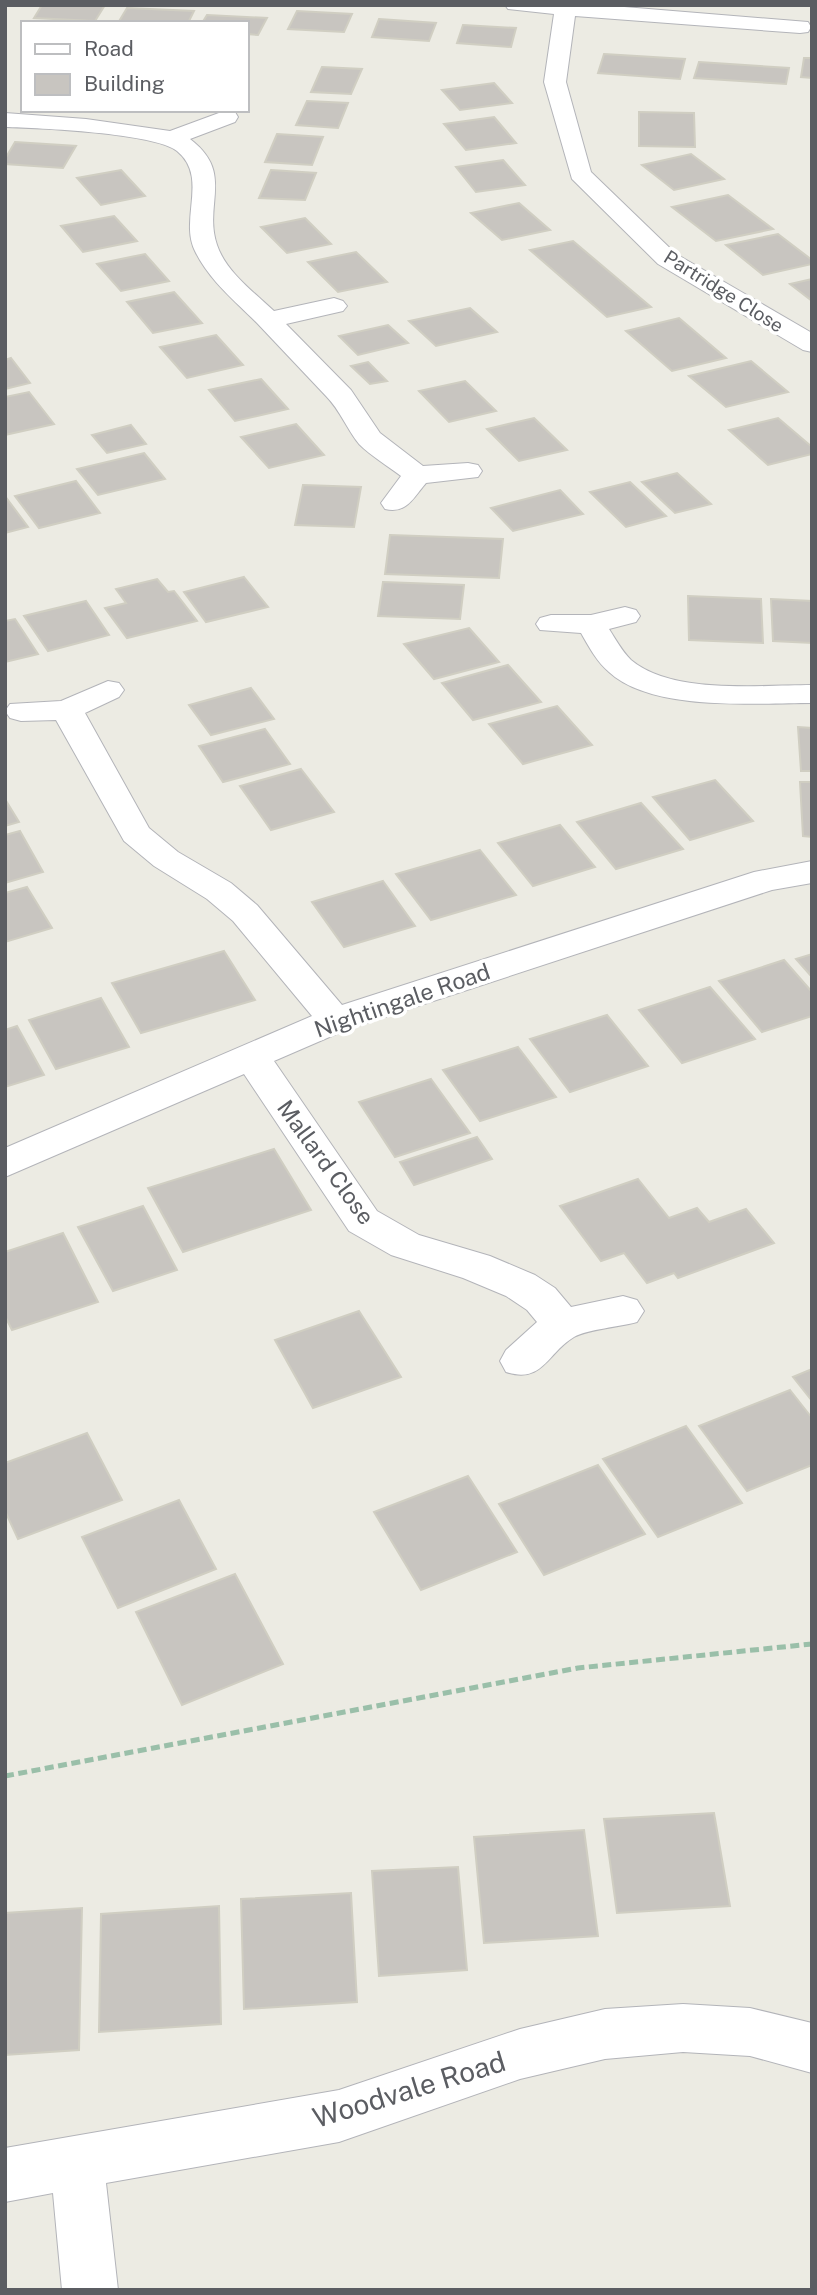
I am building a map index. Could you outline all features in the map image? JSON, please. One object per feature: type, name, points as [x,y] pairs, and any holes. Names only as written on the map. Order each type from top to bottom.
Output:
[{"type":"street","points":[[515,5],[800,27]]},
{"type":"street","points":[[752,23],[764,5]]},
{"type":"street","name":"Partridge Close","points":[[565,9],[555,82],[580,174],[667,259],[812,344]]},
{"type":"street","points":[[172,138],[228,117]]},
{"type":"street","points":[[5,120],[85,124],[172,138],[187,148],[198,161],[204,175],[206,191],[202,236],[206,251],[216,265],[341,396],[370,439],[417,474],[468,471]]},
{"type":"street","points":[[268,320],[334,306]]},
{"type":"street","points":[[395,503],[417,474]]},
{"type":"street","points":[[551,624],[591,624],[625,616]]},
{"type":"street","points":[[591,624],[621,667],[639,679],[663,688],[697,692],[812,694]]},
{"type":"street","points":[[21,711],[66,710],[108,690]]},
{"type":"street","points":[[66,710],[136,834],[166,859],[219,891],[245,913],[335,1020]]},
{"type":"street","name":"Nightingale Road","points":[[5,1164],[335,1020],[766,880],[812,872]]},
{"type":"street","name":"Mallard Close","points":[[251,1056],[363,1221],[381,1236],[513,1282],[541,1299],[562,1324]]},
{"type":"street","points":[[521,1361],[562,1324],[623,1311]]},
{"type":"street","name":"Woodvale Road","points":[[5,2175],[339,2116],[520,2054],[605,2034],[683,2028],[737,2031],[812,2048]]},
{"type":"street","points":[[77,2164],[90,2290]]},
{"type":"path","points":[[5,1776],[578,1668],[812,1644]]},
{"type":"building","points":[[42,5],[105,5],[95,21],[34,18]]},
{"type":"building","points":[[127,8],[194,11],[189,21],[119,21]]},
{"type":"building","points":[[297,11],[352,14],[344,32],[288,29]]},
{"type":"building","points":[[207,15],[267,18],[258,35],[248,34],[248,21],[203,21]]},
{"type":"building","points":[[379,19],[436,23],[429,41],[372,37]]},
{"type":"building","points":[[463,25],[516,28],[511,47],[457,43]]},
{"type":"building","points":[[604,54],[685,59],[680,79],[598,73]]},
{"type":"building","points":[[804,58],[812,58],[812,78],[801,77]]},
{"type":"building","points":[[699,62],[789,68],[786,84],[694,78]]},
{"type":"building","points":[[322,67],[362,69],[351,94],[311,92]]},
{"type":"building","points":[[494,83],[512,103],[460,110],[442,90]]},
{"type":"building","points":[[307,101],[348,103],[338,128],[296,125]]},
{"type":"building","points":[[639,112],[694,113],[695,147],[639,146]]},
{"type":"building","points":[[494,117],[516,143],[466,150],[444,124]]},
{"type":"building","points":[[277,134],[323,137],[312,165],[265,162]]},
{"type":"building","points":[[15,142],[76,146],[63,168],[5,164]]},
{"type":"building","points":[[691,154],[724,179],[674,190],[642,165]]},
{"type":"building","points":[[503,160],[525,185],[476,192],[456,167]]},
{"type":"building","points":[[121,170],[145,196],[101,205],[77,178]]},
{"type":"building","points":[[271,170],[316,173],[305,200],[259,198]]},
{"type":"building","points":[[728,195],[773,229],[716,241],[672,207]]},
{"type":"building","points":[[519,203],[550,230],[502,240],[471,213]]},
{"type":"building","points":[[114,216],[137,241],[83,252],[61,226]]},
{"type":"building","points":[[305,218],[331,244],[287,253],[261,227]]},
{"type":"building","points":[[778,234],[812,260],[812,264],[763,275],[726,245]]},
{"type":"building","points":[[573,241],[651,307],[607,317],[530,250]]},
{"type":"building","points":[[356,252],[387,282],[338,292],[308,262]]},
{"type":"building","points":[[145,254],[169,281],[121,291],[97,264]]},
{"type":"building","points":[[812,279],[812,301],[790,284]]},
{"type":"building","points":[[174,292],[202,323],[153,333],[127,302]]},
{"type":"building","points":[[470,308],[497,332],[436,346],[409,321]]},
{"type":"building","points":[[679,318],[726,358],[672,371],[626,331]]},
{"type":"building","points":[[388,325],[408,343],[358,355],[339,336]]},
{"type":"building","points":[[216,335],[243,365],[187,378],[160,347]]},
{"type":"building","points":[[11,358],[30,383],[5,389],[5,360]]},
{"type":"building","points":[[751,361],[788,392],[726,407],[689,376]]},
{"type":"building","points":[[368,362],[387,381],[370,384],[351,366]]},
{"type":"building","points":[[261,379],[288,409],[235,421],[209,390]]},
{"type":"building","points":[[465,381],[496,411],[449,422],[419,391]]},
{"type":"building","points":[[29,392],[54,424],[5,435],[5,397]]},
{"type":"building","points":[[534,418],[567,450],[519,461],[487,429]]},
{"type":"building","points":[[778,418],[812,447],[812,454],[768,465],[729,430]]},
{"type":"building","points":[[296,424],[324,455],[269,468],[241,437]]},
{"type":"building","points":[[131,425],[146,444],[107,453],[92,435]]},
{"type":"building","points":[[144,453],[165,479],[98,495],[77,469]]},
{"type":"building","points":[[677,473],[711,504],[675,513],[642,482]]},
{"type":"building","points":[[76,481],[100,513],[39,528],[15,496]]},
{"type":"building","points":[[630,482],[666,516],[626,527],[590,492]]},
{"type":"building","points":[[303,485],[361,487],[354,527],[295,525]]},
{"type":"building","points":[[560,490],[583,514],[513,531],[491,508]]},
{"type":"building","points":[[5,496],[28,527],[5,533]]},
{"type":"building","points":[[390,535],[503,539],[499,578],[385,574]]},
{"type":"building","points":[[244,577],[268,607],[206,622],[184,592]]},
{"type":"building","points":[[157,579],[168,592],[174,591],[197,621],[127,638],[105,608],[126,603],[116,589]]},
{"type":"building","points":[[383,582],[464,585],[460,619],[378,616]]},
{"type":"building","points":[[688,596],[761,599],[763,643],[689,640]]},
{"type":"building","points":[[771,599],[812,601],[812,643],[773,641]]},
{"type":"building","points":[[86,601],[109,635],[48,651],[24,616]]},
{"type":"building","points":[[15,619],[38,654],[5,662],[5,621]]},
{"type":"building","points":[[469,628],[499,662],[434,679],[404,644]]},
{"type":"building","points":[[508,665],[541,702],[473,720],[442,683]]},
{"type":"building","points":[[251,688],[274,719],[211,735],[189,705]]},
{"type":"building","points":[[557,706],[592,745],[523,764],[489,724]]},
{"type":"building","points":[[798,727],[812,728],[812,771],[801,771]]},
{"type":"building","points":[[265,729],[290,764],[223,782],[199,746]]},
{"type":"building","points":[[301,769],[334,812],[271,830],[240,786]]},
{"type":"building","points":[[715,780],[753,821],[690,840],[653,797]]},
{"type":"building","points":[[800,782],[812,782],[812,837],[803,836]]},
{"type":"building","points":[[5,799],[19,822],[5,826]]},
{"type":"building","points":[[641,803],[683,849],[616,869],[577,822]]},
{"type":"building","points":[[560,825],[595,867],[533,886],[498,843]]},
{"type":"building","points":[[20,831],[43,872],[5,883],[5,835]]},
{"type":"building","points":[[480,850],[516,895],[431,920],[396,874]]},
{"type":"building","points":[[383,881],[415,926],[344,947],[312,902]]},
{"type":"building","points":[[27,887],[52,928],[5,942],[5,893]]},
{"type":"building","points":[[224,951],[255,1000],[141,1033],[112,983]]},
{"type":"building","points":[[812,954],[812,977],[796,959]]},
{"type":"building","points":[[784,960],[812,992],[812,1016],[762,1032],[719,981]]},
{"type":"building","points":[[710,987],[755,1039],[682,1063],[639,1010]]},
{"type":"building","points":[[101,998],[129,1047],[56,1069],[29,1020]]},
{"type":"building","points":[[607,1015],[648,1066],[570,1092],[530,1039]]},
{"type":"building","points":[[17,1026],[44,1075],[5,1087],[5,1030]]},
{"type":"building","points":[[518,1047],[556,1097],[480,1121],[443,1070]]},
{"type":"building","points":[[431,1079],[470,1133],[395,1157],[359,1102]]},
{"type":"building","points":[[477,1137],[492,1159],[414,1185],[400,1162]]},
{"type":"building","points":[[274,1149],[311,1210],[183,1252],[148,1188]]},
{"type":"building","points":[[638,1179],[669,1218],[697,1208],[709,1222],[746,1209],[774,1243],[678,1278],[674,1273],[647,1283],[624,1253],[601,1261],[560,1206]]},
{"type":"building","points":[[143,1206],[177,1270],[113,1291],[78,1227]]},
{"type":"building","points":[[63,1233],[98,1302],[12,1330],[5,1316],[5,1252]]},
{"type":"building","points":[[359,1311],[401,1377],[313,1408],[275,1340]]},
{"type":"building","points":[[812,1369],[812,1401],[793,1377]]},
{"type":"building","points":[[790,1390],[812,1418],[812,1465],[747,1491],[699,1426]]},
{"type":"building","points":[[686,1426],[742,1503],[658,1537],[603,1459]]},
{"type":"building","points":[[87,1433],[122,1500],[18,1539],[5,1511],[5,1463]]},
{"type":"building","points":[[598,1465],[645,1534],[544,1575],[499,1504]]},
{"type":"building","points":[[468,1476],[517,1552],[421,1590],[374,1512]]},
{"type":"building","points":[[179,1500],[216,1569],[118,1608],[82,1537]]},
{"type":"building","points":[[235,1574],[283,1664],[182,1705],[136,1612]]},
{"type":"building","points":[[714,1813],[730,1906],[617,1913],[604,1819]]},
{"type":"building","points":[[584,1830],[598,1936],[484,1943],[474,1837]]},
{"type":"building","points":[[458,1867],[467,1970],[379,1976],[372,1871]]},
{"type":"building","points":[[351,1893],[357,2002],[244,2009],[241,1899]]},
{"type":"building","points":[[219,1906],[221,2024],[99,2032],[101,1914]]},
{"type":"building","points":[[82,1908],[79,2050],[5,2055],[5,1913]]}]
